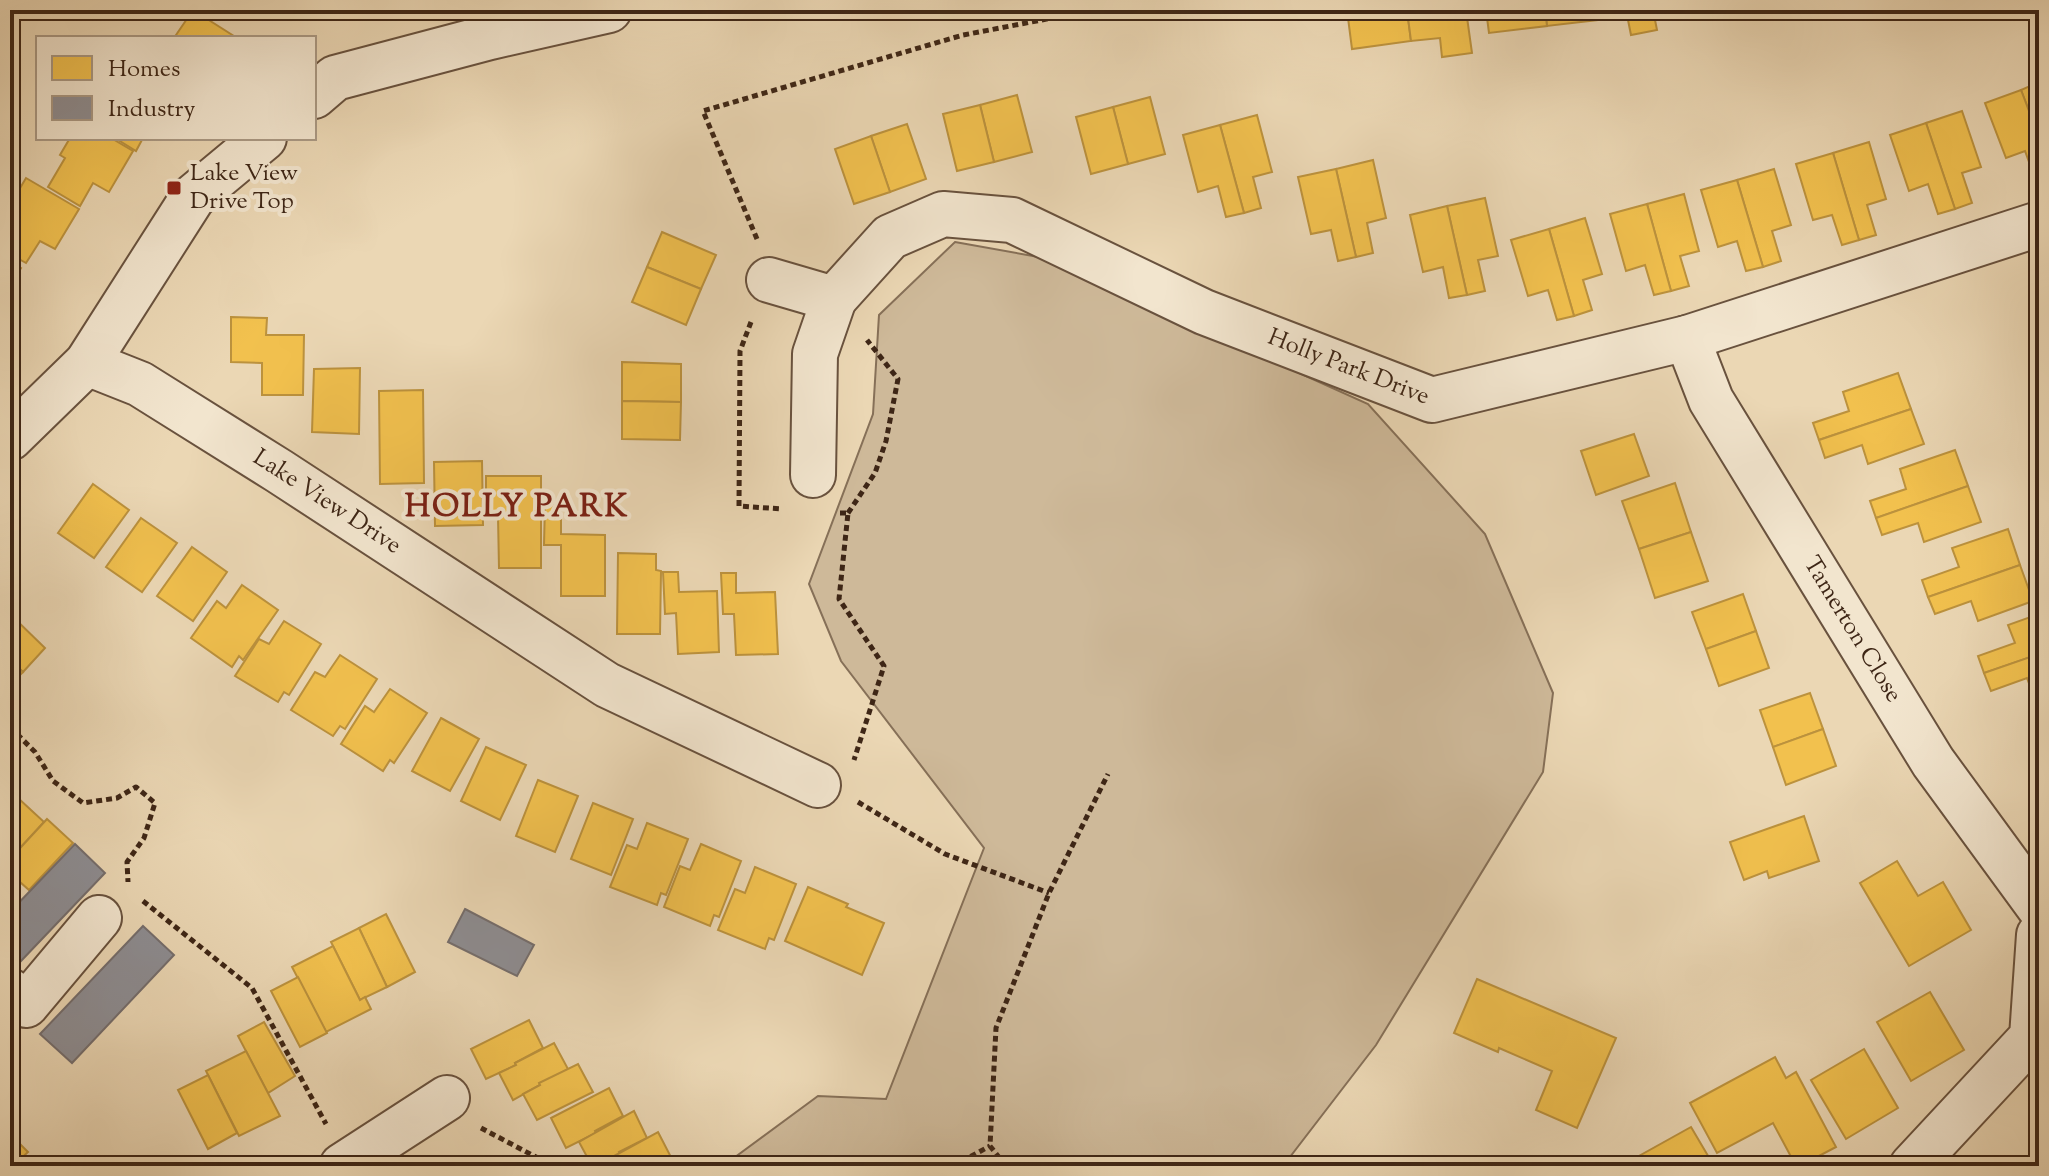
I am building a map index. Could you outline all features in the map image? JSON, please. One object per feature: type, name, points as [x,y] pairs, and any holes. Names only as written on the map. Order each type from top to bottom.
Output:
[{"type":"street","points":[[316,94],[335,78],[490,37],[609,10]]},
{"type":"street","points":[[10,438],[87,363],[193,197],[262,140]]},
{"type":"street","name":"Holly Park Drive","points":[[813,475],[815,354],[834,299],[890,237],[943,214],[1012,220],[1204,312],[1432,400],[1687,338],[2039,224]]},
{"type":"street","points":[[769,280],[834,299]]},
{"type":"street","name":"Tamerton Close","points":[[1687,338],[1711,400],[1933,762],[2039,907]]},
{"type":"street","name":"Lake View Drive","points":[[87,363],[140,384],[607,685],[830,789]]},
{"type":"street","points":[[10,991],[26,1005],[114,903]]},
{"type":"street","points":[[1912,1166],[2032,1037],[2039,935]]},
{"type":"street","points":[[344,1164],[447,1098]]},
{"type":"path","points":[[757,507],[739,506],[740,351],[771,270],[703,111],[963,35],[1094,10]]},
{"type":"path","points":[[834,299],[898,379],[886,441],[875,473],[848,513],[839,599],[884,666],[830,789],[945,854],[1049,893]]},
{"type":"path","points":[[836,512],[848,513]]},
{"type":"path","points":[[10,727],[35,752],[53,781],[83,803],[117,798],[136,787],[155,803],[144,838],[127,862],[114,903]]},
{"type":"path","points":[[1006,1166],[990,1146],[996,1028],[1049,893],[1108,774]]},
{"type":"path","points":[[140,899],[252,988],[344,1164]]},
{"type":"path","points":[[447,1098],[472,1123],[553,1166]]},
{"type":"path","points":[[953,1166],[990,1146]]},
{"type":"shaded area","points":[[955,242],[1044,258],[1368,404],[1485,534],[1553,693],[1543,772],[1376,1045],[1283,1166],[723,1166],[818,1096],[886,1099],[984,848],[841,661],[809,584],[873,414],[879,315]]},
{"type":"building: Homes","points":[[193,10],[234,36],[175,36]]},
{"type":"building: Homes","points":[[1347,10],[1407,10],[1411,41],[1352,49]]},
{"type":"building: Homes","points":[[1407,10],[1466,10],[1472,53],[1442,57],[1440,38],[1411,41]]},
{"type":"building: Homes","points":[[1486,10],[1546,10],[1547,26],[1489,33]]},
{"type":"building: Homes","points":[[1546,10],[1605,10],[1606,19],[1547,26]]},
{"type":"building: Homes","points":[[1626,10],[1653,10],[1657,30],[1631,35]]},
{"type":"building: Homes","points":[[2039,82],[2039,137],[2021,90]]},
{"type":"building: Homes","points":[[2021,90],[2039,137],[2039,180],[2036,181],[2025,151],[2006,158],[1985,103]]},
{"type":"building: Homes","points":[[1017,95],[1032,152],[994,162],[980,105]]},
{"type":"building: Homes","points":[[1150,97],[1165,154],[1128,164],[1113,107]]},
{"type":"building: Homes","points":[[980,105],[994,162],[957,171],[943,114]]},
{"type":"building: Homes","points":[[1113,107],[1128,164],[1091,174],[1076,117]]},
{"type":"building: Homes","points":[[1962,111],[1981,167],[1962,173],[1972,203],[1955,209],[1926,123]]},
{"type":"building: Homes","points":[[1257,115],[1272,172],[1253,177],[1261,208],[1244,213],[1220,125]]},
{"type":"building: Homes","points":[[1926,123],[1955,209],[1938,214],[1928,184],[1909,191],[1890,135]]},
{"type":"building: Homes","points":[[907,124],[926,179],[890,192],[871,136]]},
{"type":"building: Homes","points":[[1220,125],[1244,213],[1226,217],[1218,186],[1198,192],[1183,135]]},
{"type":"building: Homes","points":[[871,136],[890,192],[854,204],[835,149]]},
{"type":"building: Homes","points":[[69,140],[114,140],[133,151],[109,192],[93,183],[80,206],[48,187],[65,158],[60,155]]},
{"type":"building: Homes","points":[[118,140],[142,140],[136,151]]},
{"type":"building: Homes","points":[[1869,142],[1886,199],[1867,205],[1876,235],[1859,240],[1833,153]]},
{"type":"building: Homes","points":[[1833,153],[1859,240],[1842,245],[1832,215],[1813,220],[1796,164]]},
{"type":"building: Homes","points":[[1373,160],[1386,218],[1367,223],[1373,253],[1356,257],[1336,169]]},
{"type":"building: Homes","points":[[1336,169],[1356,257],[1338,261],[1331,230],[1311,234],[1298,177]]},
{"type":"building: Homes","points":[[1774,169],[1791,225],[1772,231],[1781,261],[1763,267],[1737,180]]},
{"type":"building: Homes","points":[[26,178],[79,209],[55,249],[40,241],[26,263],[10,254],[10,205]]},
{"type":"building: Homes","points":[[1737,180],[1763,267],[1746,271],[1737,241],[1718,247],[1701,190]]},
{"type":"building: Homes","points":[[1684,194],[1699,251],[1680,256],[1689,286],[1671,291],[1647,204]]},
{"type":"building: Homes","points":[[1485,198],[1498,256],[1478,260],[1485,291],[1467,295],[1447,206]]},
{"type":"building: Homes","points":[[1647,204],[1671,291],[1654,295],[1645,265],[1626,271],[1610,214]]},
{"type":"building: Homes","points":[[1447,206],[1467,295],[1449,298],[1443,267],[1423,272],[1410,215]]},
{"type":"building: Homes","points":[[1585,218],[1602,274],[1583,280],[1592,310],[1574,316],[1549,229]]},
{"type":"building: Homes","points":[[1549,229],[1574,316],[1557,320],[1548,290],[1528,296],[1511,240]]},
{"type":"building: Homes","points":[[662,232],[716,255],[701,289],[647,267]]},
{"type":"building: Homes","points":[[10,261],[21,268],[10,286]]},
{"type":"building: Homes","points":[[647,267],[701,289],[686,325],[632,302]]},
{"type":"building: Homes","points":[[231,317],[267,318],[266,335],[304,335],[303,395],[262,395],[262,363],[231,362]]},
{"type":"building: Homes","points":[[622,362],[681,364],[681,402],[622,401]]},
{"type":"building: Homes","points":[[360,368],[359,434],[312,432],[314,369]]},
{"type":"building: Homes","points":[[1898,373],[1911,409],[1819,440],[1813,423],[1849,411],[1843,392]]},
{"type":"building: Homes","points":[[423,390],[424,483],[380,484],[379,391]]},
{"type":"building: Homes","points":[[622,401],[681,402],[680,440],[622,439]]},
{"type":"building: Homes","points":[[1911,409],[1924,444],[1868,464],[1862,445],[1825,458],[1819,440]]},
{"type":"building: Homes","points":[[1634,434],[1649,476],[1596,495],[1581,451]]},
{"type":"building: Homes","points":[[1955,450],[1968,486],[1876,518],[1870,501],[1906,489],[1900,469]]},
{"type":"building: Homes","points":[[482,461],[483,525],[435,526],[434,462]]},
{"type":"building: Homes","points":[[486,476],[541,476],[541,568],[499,568],[498,517],[486,517]]},
{"type":"building: Homes","points":[[1675,483],[1691,532],[1639,549],[1622,501]]},
{"type":"building: Homes","points":[[93,484],[129,510],[94,558],[58,533]]},
{"type":"building: Homes","points":[[1968,486],[1981,522],[1924,542],[1918,523],[1882,535],[1876,518]]},
{"type":"building: Homes","points":[[545,504],[561,504],[561,534],[605,535],[605,596],[561,596],[561,545],[544,545]]},
{"type":"building: Homes","points":[[141,518],[177,543],[142,592],[106,567]]},
{"type":"building: Homes","points":[[2008,529],[2020,565],[1928,597],[1922,580],[1959,567],[1952,548]]},
{"type":"building: Homes","points":[[1691,532],[1708,581],[1655,598],[1639,549]]},
{"type":"building: Homes","points":[[192,547],[227,572],[193,621],[157,596]]},
{"type":"building: Homes","points":[[618,553],[656,554],[656,570],[661,571],[660,634],[617,634]]},
{"type":"building: Homes","points":[[2020,565],[2033,601],[1978,621],[1971,601],[1935,614],[1928,597]]},
{"type":"building: Homes","points":[[663,572],[678,572],[679,592],[717,591],[719,652],[678,654],[676,613],[665,614]]},
{"type":"building: Homes","points":[[721,573],[736,573],[736,593],[775,592],[778,654],[736,655],[734,614],[723,614]]},
{"type":"building: Homes","points":[[242,585],[278,610],[243,660],[239,656],[232,667],[191,638],[217,601],[226,608]]},
{"type":"building: Homes","points":[[1743,594],[1756,631],[1706,649],[1692,612]]},
{"type":"building: Homes","points":[[10,614],[45,648],[23,672],[10,660]]},
{"type":"building: Homes","points":[[2039,614],[2039,654],[1984,673],[1978,656],[2015,643],[2008,625]]},
{"type":"building: Homes","points":[[284,621],[321,644],[289,695],[284,692],[278,702],[235,676],[259,639],[269,644]]},
{"type":"building: Homes","points":[[1756,631],[1769,668],[1719,686],[1706,649]]},
{"type":"building: Homes","points":[[2039,654],[2039,695],[2034,697],[2027,678],[1991,691],[1984,673]]},
{"type":"building: Homes","points":[[340,655],[377,679],[345,729],[340,726],[333,736],[291,710],[315,672],[325,677]]},
{"type":"building: Homes","points":[[10,660],[23,672],[10,685]]},
{"type":"building: Homes","points":[[390,689],[427,713],[394,763],[390,760],[383,771],[341,744],[365,706],[374,712]]},
{"type":"building: Homes","points":[[1810,693],[1823,729],[1773,747],[1760,710]]},
{"type":"building: Homes","points":[[441,718],[479,739],[450,791],[412,771]]},
{"type":"building: Homes","points":[[1823,729],[1836,766],[1786,785],[1773,747]]},
{"type":"building: Homes","points":[[486,747],[526,765],[500,820],[461,801]]},
{"type":"building: Homes","points":[[538,780],[578,796],[555,852],[516,836]]},
{"type":"building: Homes","points":[[18,798],[44,822],[10,859],[10,807]]},
{"type":"building: Homes","points":[[593,803],[633,819],[611,875],[571,859]]},
{"type":"building: Homes","points":[[1804,816],[1819,861],[1769,878],[1767,871],[1744,880],[1730,842]]},
{"type":"building: Homes","points":[[47,819],[73,843],[29,890],[10,873],[10,859]]},
{"type":"building: Homes","points":[[647,823],[688,839],[666,895],[661,893],[657,905],[610,887],[627,845],[637,849]]},
{"type":"building: Homes","points":[[701,844],[741,861],[719,917],[714,915],[710,926],[664,907],[680,866],[690,870]]},
{"type":"building: Homes","points":[[1897,861],[1918,896],[1943,882],[1971,930],[1909,966],[1860,883]]},
{"type":"building: Homes","points":[[755,867],[796,884],[774,940],[769,938],[765,949],[718,930],[735,889],[745,893]]},
{"type":"building: Homes","points":[[808,887],[884,923],[862,975],[785,941]]},
{"type":"building: Homes","points":[[386,914],[415,972],[387,987],[359,928]]},
{"type":"building: Homes","points":[[359,928],[387,987],[360,1000],[331,942]]},
{"type":"building: Homes","points":[[333,946],[360,1000],[365,997],[371,1009],[326,1032],[292,967]]},
{"type":"building: Homes","points":[[298,977],[327,1033],[300,1047],[271,991]]},
{"type":"building: Homes","points":[[1477,979],[1616,1038],[1577,1128],[1536,1110],[1552,1071],[1454,1033]]},
{"type":"building: Homes","points":[[1930,992],[1964,1050],[1911,1081],[1877,1022]]},
{"type":"building: Homes","points":[[529,1020],[543,1048],[486,1079],[471,1049]]},
{"type":"building: Homes","points":[[264,1022],[295,1076],[268,1093],[238,1036]]},
{"type":"building: Homes","points":[[554,1043],[568,1069],[513,1100],[499,1073]]},
{"type":"building: Homes","points":[[1864,1049],[1898,1108],[1846,1139],[1811,1080]]},
{"type":"building: Homes","points":[[246,1051],[280,1116],[239,1136],[206,1071]]},
{"type":"building: Homes","points":[[1775,1057],[1786,1078],[1796,1072],[1836,1147],[1796,1166],[1773,1123],[1717,1153],[1690,1103]]},
{"type":"building: Homes","points":[[578,1064],[593,1092],[537,1120],[523,1094]]},
{"type":"building: Homes","points":[[208,1075],[237,1133],[208,1149],[178,1090]]},
{"type":"building: Homes","points":[[609,1088],[623,1116],[566,1148],[551,1118]]},
{"type":"building: Homes","points":[[634,1111],[647,1138],[592,1166],[579,1142]]},
{"type":"building: Homes","points":[[1691,1127],[1714,1166],[1621,1166]]},
{"type":"building: Homes","points":[[658,1132],[673,1161],[663,1166],[605,1166],[603,1162]]},
{"type":"building: Homes","points":[[10,1134],[28,1152],[13,1166],[10,1166]]},
{"type":"building: Industry","points":[[75,844],[105,873],[20,962],[10,953],[10,912]]},
{"type":"building: Industry","points":[[465,909],[534,945],[517,976],[448,942]]},
{"type":"building: Industry","points":[[143,926],[174,955],[72,1063],[40,1034]]},
{"type":"place","name":"Lake View Drive Top","points":[[174,188]]},
{"type":"district","name":"HOLLY PARK","points":[[517,508]]}]
